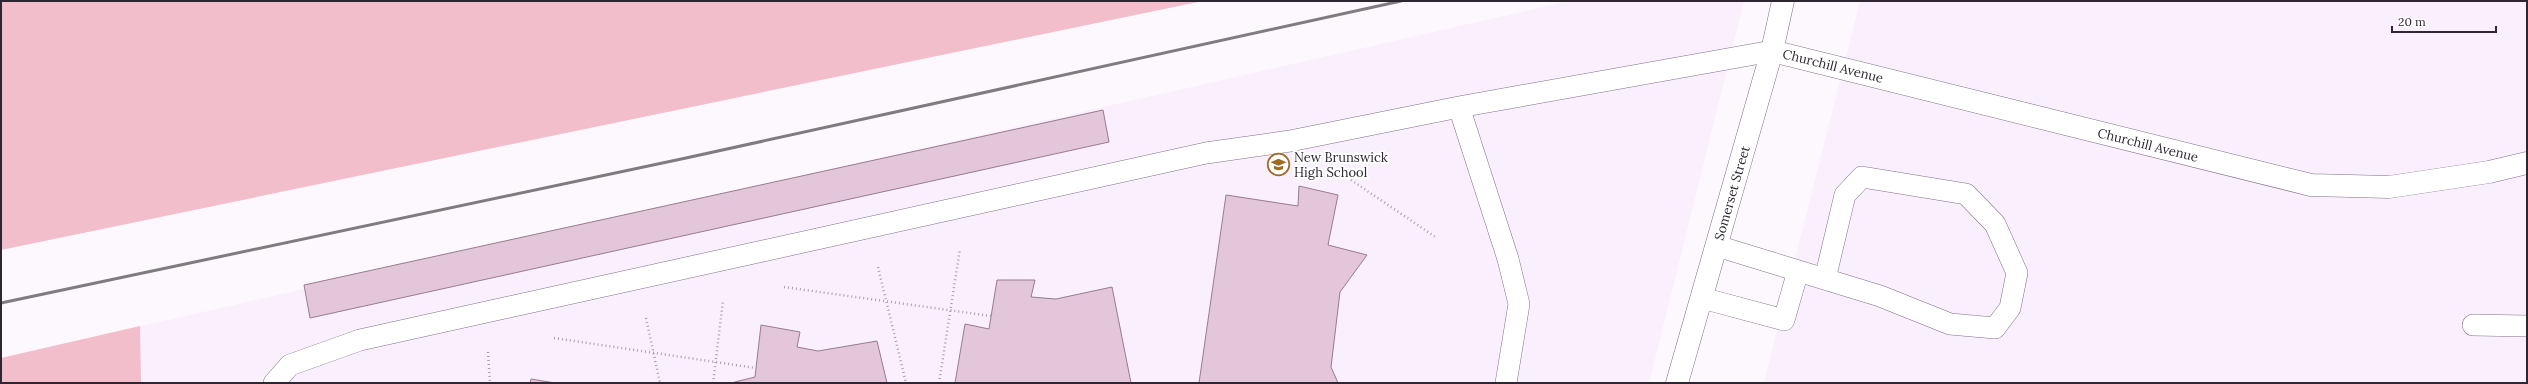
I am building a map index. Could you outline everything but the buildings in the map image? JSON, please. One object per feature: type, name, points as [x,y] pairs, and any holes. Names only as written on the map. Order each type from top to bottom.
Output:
[{"type":"street","name":"Somerset Street","points":[[1677,383],[1772,51],[1783,1]]},
{"type":"street","name":"Churchill Avenue","points":[[1772,51],[2311,185],[2389,187],[2490,172],[2527,163]]},
{"type":"lane","points":[[274,383],[290,365],[360,340],[1206,153],[1290,141],[1459,107],[1772,51]]},
{"type":"lane","points":[[1459,107],[1508,259],[1518,304],[1506,383]]},
{"type":"lane","points":[[1717,246],[1880,296],[1950,324],[1995,328],[2010,308],[2017,273],[1995,224],[1966,194],[1862,177],[1845,195],[1825,279]]},
{"type":"lane","points":[[1702,298],[1784,320],[1798,271]]},
{"type":"lane","points":[[2473,325],[2527,326]]},
{"type":"path","points":[[1350,180],[1437,238]]},
{"type":"path","points":[[939,383],[960,249]]},
{"type":"path","points":[[878,267],[906,383]]},
{"type":"path","points":[[784,287],[991,316]]},
{"type":"path","points":[[713,383],[724,301]]},
{"type":"path","points":[[646,318],[660,383]]},
{"type":"path","points":[[554,338],[756,368]]},
{"type":"path","points":[[488,352],[490,383]]},
{"type":"shaded area","points":[[1,1],[1203,1],[1,250]]},
{"type":"shaded area","name":"New Brunswick High School","points":[[1570,1],[1744,1],[1649,383],[1,383],[1,358]]},
{"type":"shaded area","points":[[1860,1],[2527,1],[2527,383],[1764,383]]},
{"type":"shaded area","points":[[140,326],[141,383],[1,383],[1,358]]},
{"type":"railway","points":[[1,303],[686,158],[1401,1]]},
{"type":"place","name":"New Brunswick High School","points":[[1279,164]]}]
